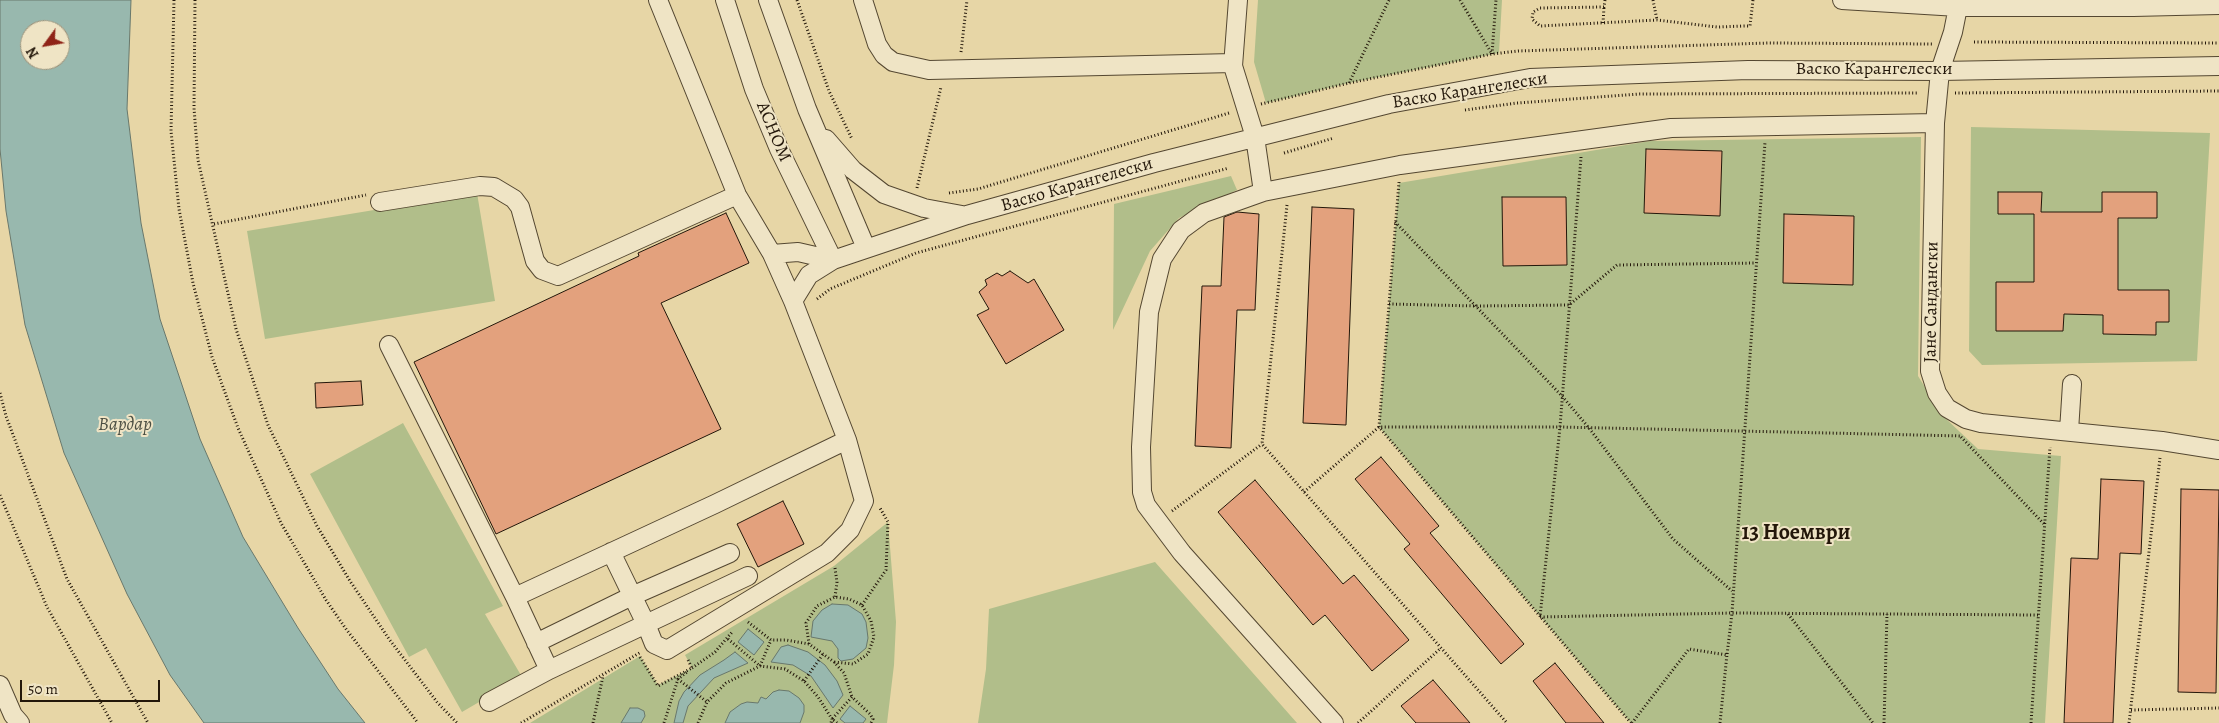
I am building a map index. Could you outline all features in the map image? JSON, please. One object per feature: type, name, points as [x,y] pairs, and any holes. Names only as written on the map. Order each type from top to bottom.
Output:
[{"type":"street","points":[[611,552],[654,644],[667,650],[827,552],[850,530],[864,501],[847,440],[793,301],[772,254],[737,195],[658,0]]},
{"type":"street","name":"АСНОМ","points":[[725,0],[779,149],[833,260]]},
{"type":"street","points":[[768,0],[807,109],[866,248]]},
{"type":"street","points":[[863,0],[877,44],[884,55],[894,62],[912,67],[951,71],[1233,63]]},
{"type":"street","points":[[1238,0],[1233,63],[1255,137],[1263,192]]},
{"type":"street","points":[[1842,0],[1958,7],[2219,5]]},
{"type":"street","name":"Јане Сандански","points":[[1958,7],[1953,32],[1940,71],[1935,123],[1930,370],[1937,393],[1947,408],[1966,419],[1981,423],[2162,441],[2219,450]]},
{"type":"street","name":"Васко Карангелески","points":[[793,301],[809,275],[833,260],[967,215],[1255,137],[1390,104],[1530,78],[1748,70],[1940,71],[2219,66]]},
{"type":"street","points":[[807,109],[839,156],[884,194],[924,208],[967,215]]},
{"type":"street","points":[[1334,723],[1182,553],[1146,505],[1142,492],[1141,447],[1149,312],[1162,260],[1181,230],[1204,214],[1263,192],[1400,165],[1582,139],[1671,128],[1935,123]]},
{"type":"street","points":[[380,202],[480,186],[494,187],[514,199],[520,207],[534,261],[542,270],[558,276],[737,195]]},
{"type":"street","points":[[772,254],[798,252],[833,260]]},
{"type":"street","points":[[389,345],[515,597],[549,670]]},
{"type":"street","points":[[2069,431],[2072,384]]},
{"type":"street","points":[[515,597],[847,440]]},
{"type":"street","points":[[536,643],[632,596],[730,552]]},
{"type":"street","points":[[489,702],[549,670],[748,576]]},
{"type":"street","points":[[0,685],[13,715],[20,723]]},
{"type":"path","points":[[174,0],[171,131],[178,209],[193,283],[212,358],[238,428],[281,523],[331,608],[363,654],[418,723]]},
{"type":"path","points":[[195,0],[194,108],[198,160],[214,224],[234,320],[246,363],[268,425],[288,470],[317,526],[350,581],[389,639],[437,702],[456,723]]},
{"type":"path","points":[[797,0],[829,91],[844,126],[856,146]]},
{"type":"path","points":[[917,188],[951,71],[967,0]]},
{"type":"path","points":[[1349,83],[1389,0]]},
{"type":"path","points":[[1460,0],[1492,54],[1496,0]]},
{"type":"path","points":[[1603,23],[1605,0]]},
{"type":"path","points":[[1652,0],[1657,20]]},
{"type":"path","points":[[1604,7],[1540,8],[1533,12],[1532,18],[1540,26],[1657,20],[1717,28],[1750,26],[1753,0]]},
{"type":"path","points":[[1974,42],[2219,43]]},
{"type":"path","points":[[1949,93],[2219,91]]},
{"type":"path","points":[[1460,111],[1517,103],[1640,94],[1917,92]]},
{"type":"path","points":[[941,192],[950,193],[978,189],[1246,108]]},
{"type":"path","points":[[1400,165],[1379,427],[1631,723],[1689,649],[1727,655],[1732,613],[1766,126]]},
{"type":"path","points":[[1284,153],[1337,137]]},
{"type":"path","points":[[1540,617],[1560,427],[1582,139]]},
{"type":"path","points":[[812,305],[820,295],[830,289],[916,253],[1229,168]]},
{"type":"path","points":[[911,186],[925,190]]},
{"type":"path","points":[[1158,522],[1262,444],[1289,187]]},
{"type":"path","points":[[214,224],[371,194],[380,202]]},
{"type":"path","points":[[1395,222],[1562,396],[1589,428],[1673,539],[1732,592]]},
{"type":"path","points":[[1389,304],[1476,306],[1569,305],[1617,265],[1757,263]]},
{"type":"path","points":[[0,393],[6,416],[68,579],[148,723]]},
{"type":"path","points":[[1962,438],[1966,419]]},
{"type":"path","points":[[1304,492],[1379,427],[1560,427],[1962,438],[2044,524]]},
{"type":"path","points":[[2031,723],[2051,430]]},
{"type":"path","points":[[2129,723],[2162,441]]},
{"type":"path","points":[[1262,444],[1507,723]]},
{"type":"path","points":[[0,495],[47,608],[112,723]]},
{"type":"path","points":[[862,605],[886,570],[888,522],[879,505]]},
{"type":"path","points":[[827,552],[834,566],[837,582],[835,597]]},
{"type":"path","points":[[809,644],[806,623],[817,606],[835,597],[849,599],[862,605],[871,621],[874,637],[868,654],[853,664],[834,662]]},
{"type":"path","points":[[1540,617],[1732,613],[2038,616]]},
{"type":"path","points":[[1788,614],[1873,723]]},
{"type":"path","points":[[1884,723],[1886,614]]},
{"type":"path","points":[[742,618],[771,640],[786,640],[809,644],[834,662],[844,673],[852,698],[870,714],[873,719],[871,723]]},
{"type":"path","points":[[664,723],[678,679],[715,652],[728,639],[760,666],[785,669],[804,681],[818,697],[831,721],[837,723]]},
{"type":"path","points":[[698,723],[707,702],[726,683],[760,666],[771,640]]},
{"type":"path","points":[[521,723],[654,644]]},
{"type":"path","points":[[1720,723],[1728,646]]},
{"type":"path","points":[[1358,723],[1441,648]]},
{"type":"path","points":[[804,681],[823,654]]},
{"type":"path","points":[[593,723],[603,676]]},
{"type":"path","points":[[678,679],[707,702]]},
{"type":"path","points":[[831,721],[852,698]]},
{"type":"path","points":[[2131,710],[2219,708]]},
{"type":"green space","points":[[1258,0],[1502,0],[1499,53],[1349,83],[1266,103],[1254,62]]},
{"type":"green space","points":[[1971,127],[2210,133],[2197,361],[1982,365],[1969,351]]},
{"type":"green space","points":[[1921,137],[1918,376],[1943,416],[1978,449],[2061,456],[2045,723],[1631,723],[1379,427],[1399,183],[1650,141]]},
{"type":"green space","points":[[1231,176],[1237,190],[1179,218],[1150,251],[1113,330],[1114,204]]},
{"type":"green space","points":[[477,193],[495,301],[265,339],[247,231]]},
{"type":"green space","points":[[403,423],[503,606],[485,614],[522,677],[462,712],[426,648],[409,657],[310,474]]},
{"type":"green space","points":[[888,522],[896,622],[894,665],[887,723],[530,723],[640,656],[658,685],[692,668],[685,655],[834,566]]},
{"type":"green space","points":[[1155,562],[1297,723],[978,723],[986,669],[989,609]]},
{"type":"water","name":"Вардар","points":[[0,0],[131,0],[127,109],[141,223],[160,319],[200,439],[243,537],[298,628],[338,689],[365,723],[204,723],[170,675],[127,594],[64,453],[25,325],[6,211],[0,149]]},
{"type":"water","points":[[832,604],[848,605],[862,614],[866,622],[868,638],[866,648],[853,659],[841,661],[838,658],[838,649],[832,641],[811,637],[813,621],[822,610]]},
{"type":"water","points":[[748,629],[764,642],[754,655],[738,642]]},
{"type":"water","points":[[788,645],[808,652],[825,665],[837,681],[843,695],[833,708],[811,676],[793,665],[771,662],[781,647]]},
{"type":"water","points":[[735,652],[748,663],[714,678],[688,706],[683,723],[674,723],[679,701],[684,692],[700,675]]},
{"type":"water","points":[[779,690],[789,691],[799,698],[804,705],[804,712],[800,723],[725,723],[730,712],[741,704],[747,702],[758,703],[761,697],[766,699],[773,692]]},
{"type":"water","points":[[850,706],[866,719],[863,723],[845,723],[840,719]]},
{"type":"water","points":[[630,708],[638,708],[644,711],[645,716],[641,723],[621,723]]},
{"type":"building","points":[[1646,149],[1722,151],[1720,216],[1644,213]]},
{"type":"building","points":[[1998,192],[2042,192],[2041,212],[2102,212],[2102,192],[2157,192],[2157,218],[2118,218],[2118,290],[2169,290],[2169,322],[2156,322],[2156,335],[2103,334],[2103,315],[2064,314],[2063,331],[1996,331],[1996,282],[2034,282],[2034,214],[1998,214]]},
{"type":"building","points":[[1502,197],[1566,197],[1567,265],[1503,266]]},
{"type":"building","points":[[1312,207],[1354,209],[1346,425],[1303,423]]},
{"type":"building","points":[[1237,212],[1259,214],[1255,310],[1237,310],[1231,448],[1195,446],[1202,286],[1221,286],[1224,217]]},
{"type":"building","points":[[726,213],[749,263],[661,303],[721,429],[496,534],[414,362],[639,256],[638,253]]},
{"type":"building","points":[[1784,214],[1854,216],[1853,285],[1783,283]]},
{"type":"building","points":[[1010,271],[1028,283],[1034,279],[1064,330],[1006,364],[977,315],[989,309],[979,292],[987,285],[985,280],[997,273],[1002,276]]},
{"type":"building","points":[[361,381],[363,405],[316,408],[315,383]]},
{"type":"building","points":[[1381,457],[1439,526],[1430,533],[1524,644],[1501,664],[1404,549],[1410,544],[1355,479]]},
{"type":"building","points":[[2101,479],[2144,481],[2141,554],[2120,553],[2113,723],[2064,723],[2071,558],[2098,559]]},
{"type":"building","points":[[1255,480],[1343,584],[1354,575],[1409,640],[1372,671],[1325,615],[1313,625],[1218,512]]},
{"type":"building","points":[[2181,489],[2219,490],[2216,693],[2178,692]]},
{"type":"building","points":[[783,501],[804,544],[758,567],[737,524]]},
{"type":"building","points":[[1555,663],[1604,723],[1566,723],[1533,681]]},
{"type":"building","points":[[1433,680],[1470,723],[1416,723],[1401,706]]},
{"type":"district","name":"13 Ноември","points":[[1796,534]]}]
